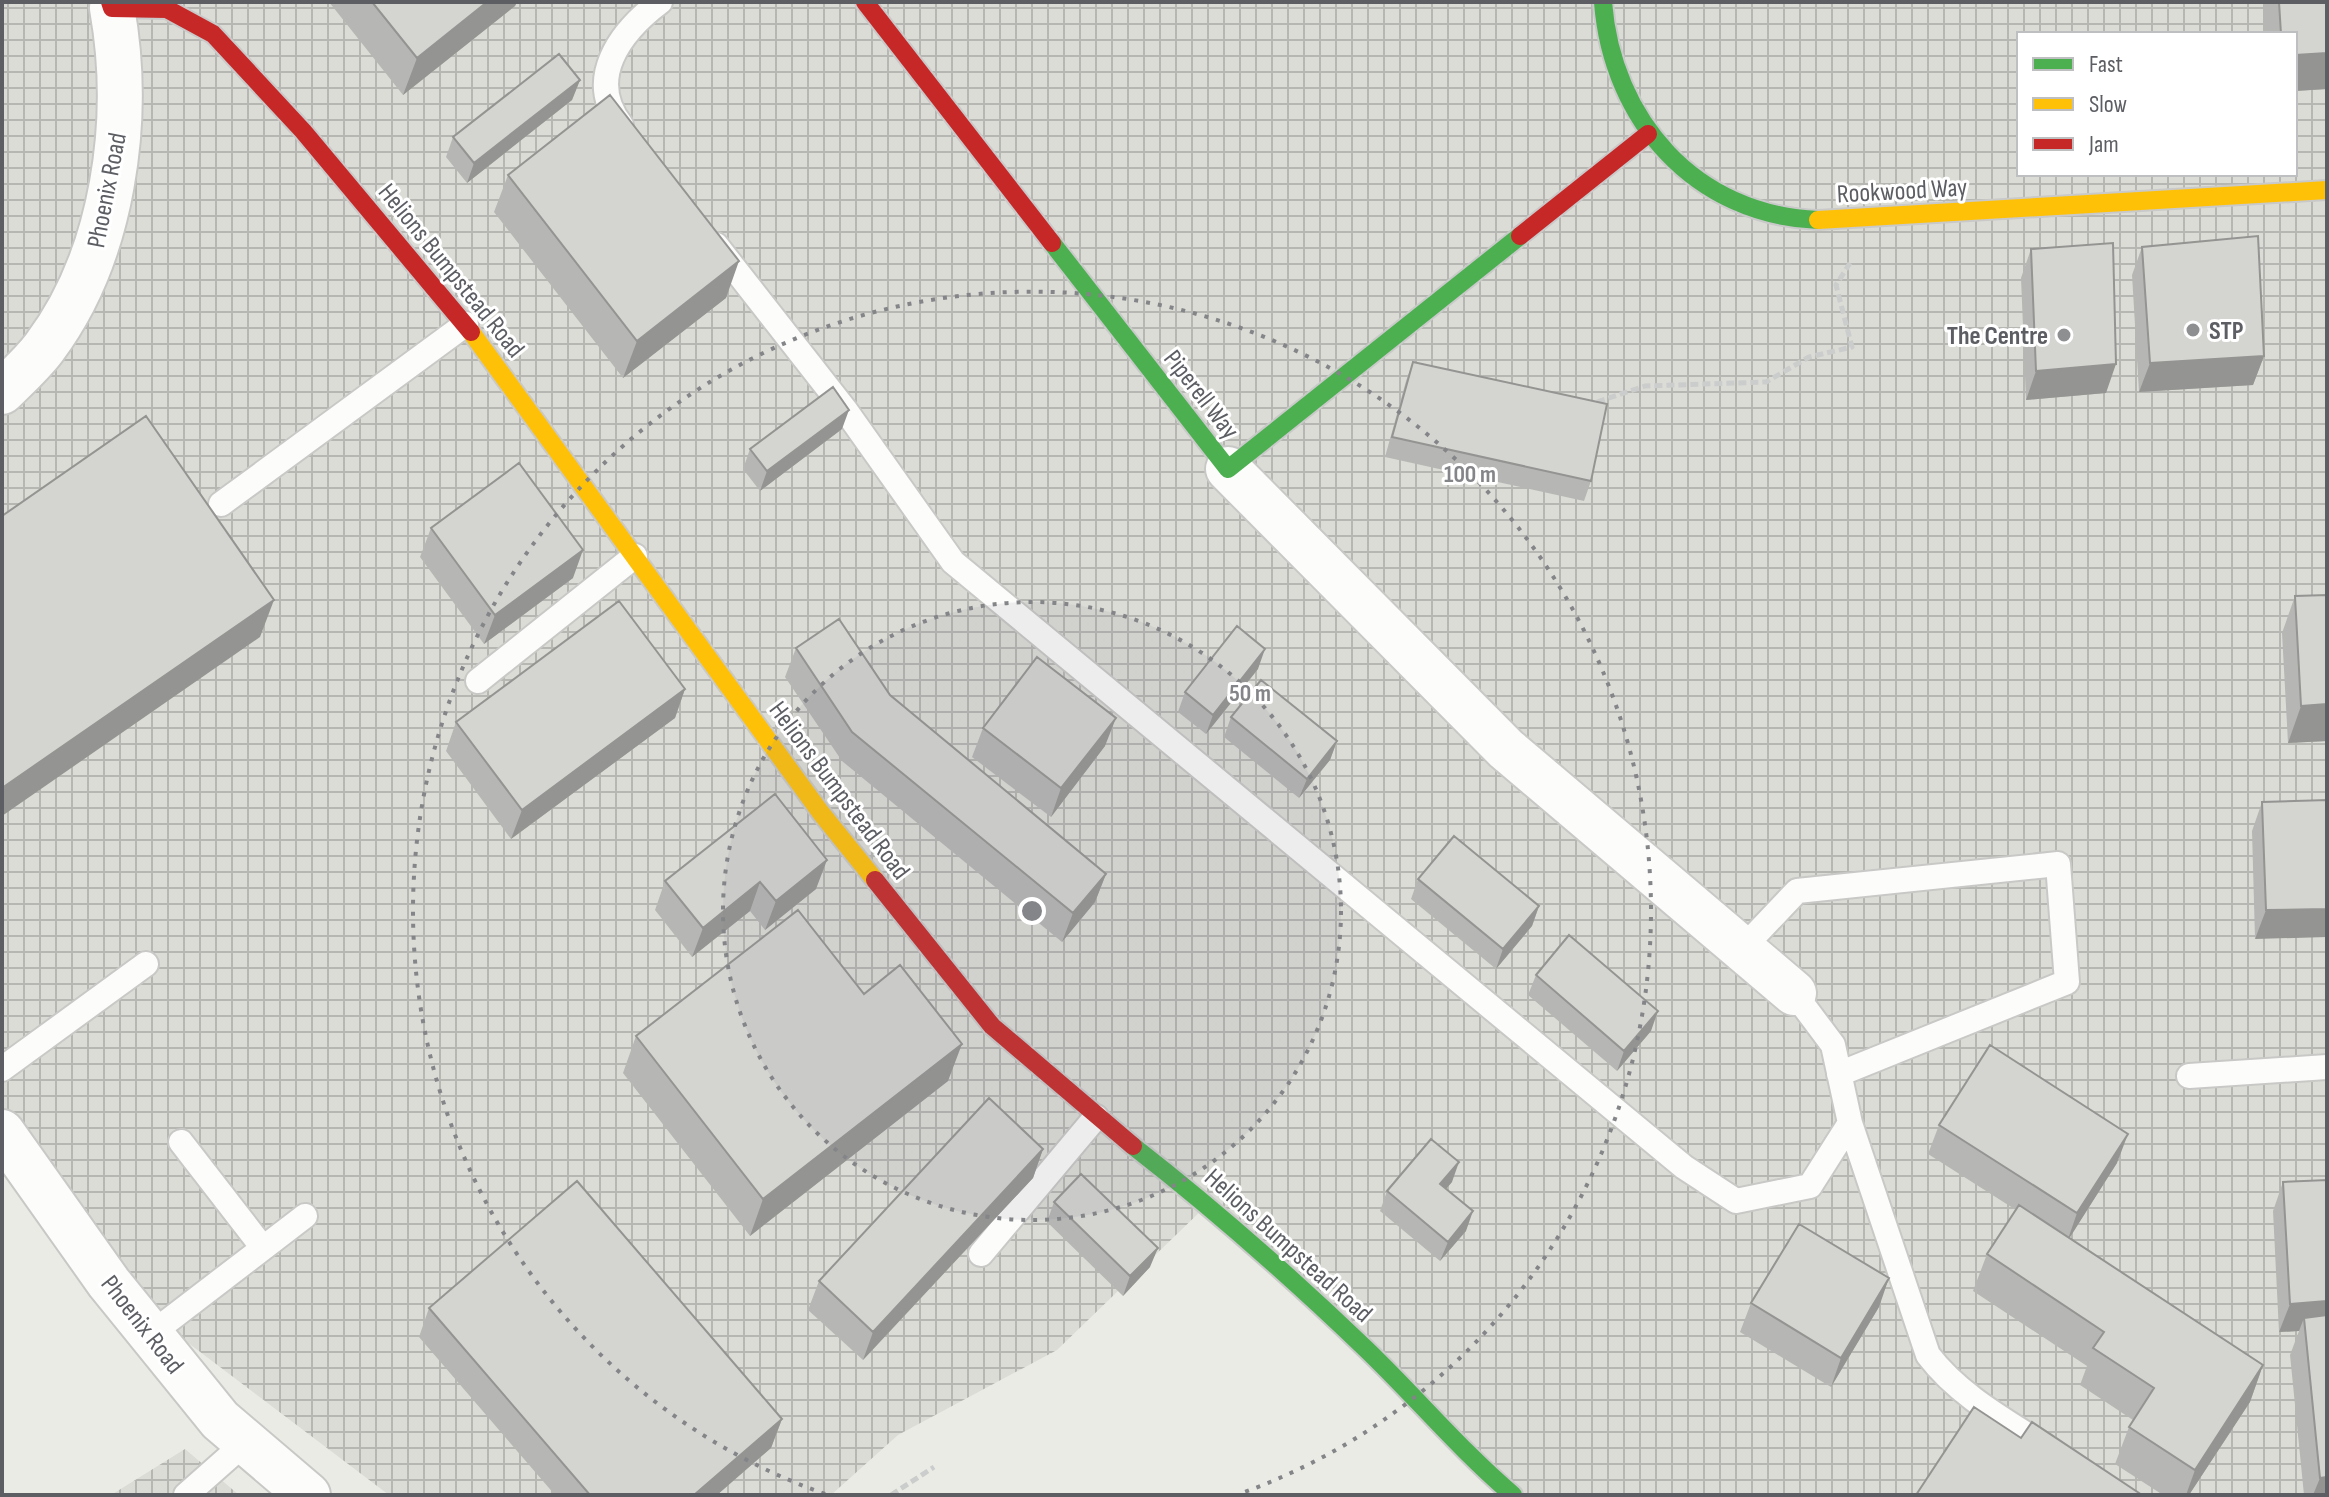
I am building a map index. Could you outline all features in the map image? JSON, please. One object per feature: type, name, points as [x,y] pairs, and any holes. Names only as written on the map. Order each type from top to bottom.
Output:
[{"type":"street","name":"Helions Bumpstead Road","points":[[194,2],[213,34],[303,131],[466,324],[821,813],[992,1026],[1096,1117],[1230,1225],[1367,1350],[1479,1466],[1513,1495]]},
{"type":"street","name":"Piperell Way","points":[[865,2],[1228,469],[1648,134]]},
{"type":"street","name":"Rookwood Way","points":[[1603,2],[1602,34],[1621,92],[1648,134],[1698,180],[1752,209],[1799,220],[1859,220],[2327,190]]},
{"type":"street","name":"Helions Bumpstead Road","points":[[111,5],[167,9],[213,34]]},
{"type":"street","name":"Phoenix Road","points":[[2,392],[45,347],[94,258],[119,145],[120,53],[111,5]]},
{"type":"street","points":[[1228,469],[1506,749],[1794,993]]},
{"type":"street","name":"Phoenix Road","points":[[2,1132],[109,1283],[220,1420],[308,1495]]},
{"type":"lane","points":[[635,143],[606,107],[606,71],[631,23],[660,2]]},
{"type":"lane","points":[[702,228],[846,411],[953,562],[1684,1167],[1736,1201],[1810,1186],[1850,1123]]},
{"type":"lane","points":[[221,504],[466,324]]},
{"type":"lane","points":[[478,681],[635,556]]},
{"type":"lane","points":[[1741,950],[1797,891],[2058,864],[2067,982],[1839,1074]]},
{"type":"lane","points":[[2,1069],[146,964]]},
{"type":"lane","points":[[1794,993],[1833,1045],[1850,1123],[1928,1355],[1944,1376],[1970,1397],[2070,1462]]},
{"type":"lane","points":[[2189,1076],[2327,1067]]},
{"type":"lane","points":[[981,1254],[1096,1117]]},
{"type":"lane","points":[[181,1142],[263,1248]]},
{"type":"lane","points":[[151,1334],[305,1216]]},
{"type":"lane","points":[[186,1495],[246,1442]]},
{"type":"path","points":[[1597,402],[1645,386],[1766,382],[1809,357],[1852,347],[1836,285],[1853,259]]},
{"type":"path","points":[[891,1495],[934,1467]]},
{"type":"shaded area","points":[[2,2],[2327,2],[2327,1495],[1513,1495],[1207,1205],[1057,1350],[898,1435],[831,1495],[389,1495],[109,1283],[2,1150]]},
{"type":"shaded area","points":[[185,1449],[239,1495],[111,1495]]},
{"type":"building","points":[[372,2],[487,2],[417,58]]},
{"type":"building","points":[[2279,2],[2327,2],[2327,53],[2297,55],[2297,32],[2281,32]]},
{"type":"building","points":[[559,54],[580,80],[474,163],[453,137]]},
{"type":"building","points":[[610,95],[739,261],[637,341],[508,175]]},
{"type":"building","name":"STP","points":[[2258,236],[2264,356],[2150,363],[2142,247]]},
{"type":"building","name":"The Centre","points":[[2113,243],[2116,364],[2036,371],[2031,249]]},
{"type":"building","points":[[1413,362],[1607,404],[1591,481],[1392,437]]},
{"type":"building","points":[[833,387],[849,410],[767,471],[750,449]]},
{"type":"building","points":[[146,416],[274,600],[2,788],[2,516]]},
{"type":"building","points":[[519,463],[583,550],[495,615],[431,528]]},
{"type":"building","points":[[2327,595],[2327,704],[2301,706],[2295,596]]},
{"type":"building","points":[[619,601],[685,689],[522,810],[456,722]]},
{"type":"building","points":[[839,619],[890,695],[1106,874],[1073,913],[852,732],[796,648]]},
{"type":"building","points":[[1237,626],[1265,649],[1213,715],[1185,692]]},
{"type":"building","points":[[1037,657],[1116,718],[1061,788],[983,728]]},
{"type":"building","points":[[1261,680],[1337,741],[1307,779],[1231,717]]},
{"type":"building","points":[[775,794],[827,860],[776,901],[760,882],[703,928],[665,881]]},
{"type":"building","points":[[2327,800],[2327,909],[2266,910],[2262,802]]},
{"type":"building","points":[[1454,836],[1539,906],[1503,949],[1418,879]]},
{"type":"building","points":[[798,910],[864,994],[900,965],[962,1044],[763,1199],[636,1036]]},
{"type":"building","points":[[1569,935],[1658,1011],[1624,1051],[1536,975]]},
{"type":"building","points":[[1990,1045],[2128,1134],[2077,1213],[1939,1125]]},
{"type":"building","points":[[989,1098],[1043,1149],[873,1332],[819,1281]]},
{"type":"building","points":[[1431,1139],[1459,1162],[1440,1184],[1473,1211],[1448,1242],[1387,1191]]},
{"type":"building","points":[[1081,1174],[1158,1248],[1130,1276],[1054,1202]]},
{"type":"building","points":[[2327,1180],[2327,1301],[2290,1304],[2283,1182]]},
{"type":"building","points":[[577,1181],[782,1419],[694,1495],[590,1495],[429,1308]]},
{"type":"building","points":[[2019,1205],[2263,1365],[2195,1470],[2129,1427],[2154,1388],[2093,1348],[2104,1332],[1987,1254]]},
{"type":"building","points":[[1799,1224],[1889,1278],[1841,1358],[1751,1303]]},
{"type":"building","points":[[2327,1315],[2327,1477],[2320,1478],[2304,1318]]},
{"type":"building","points":[[1974,1407],[2021,1438],[2032,1422],[2142,1495],[1916,1495]]},
{"type":"traffic: fast","points":[[1603,2],[1610,45],[1623,85],[1643,122],[1668,153],[1698,180],[1734,200],[1774,214],[1818,220]]},
{"type":"traffic: fast","points":[[1052,243],[1228,469],[1520,236]]},
{"type":"traffic: fast","points":[[1133,1146],[1223,1219],[1310,1296],[1513,1495]]},
{"type":"traffic: slow","points":[[1818,220],[2327,190]]},
{"type":"traffic: slow","points":[[471,332],[821,813],[875,880]]},
{"type":"traffic: jam","points":[[110,2],[112,8],[167,9],[213,34],[303,131],[471,332]]},
{"type":"traffic: jam","points":[[865,2],[1052,243]]},
{"type":"traffic: jam","points":[[1520,236],[1648,134]]},
{"type":"traffic: jam","points":[[875,880],[992,1026],[1133,1146]]},
{"type":"place","name":"STP","points":[[2193,330]]},
{"type":"place","name":"The Centre","points":[[2064,335]]}]
